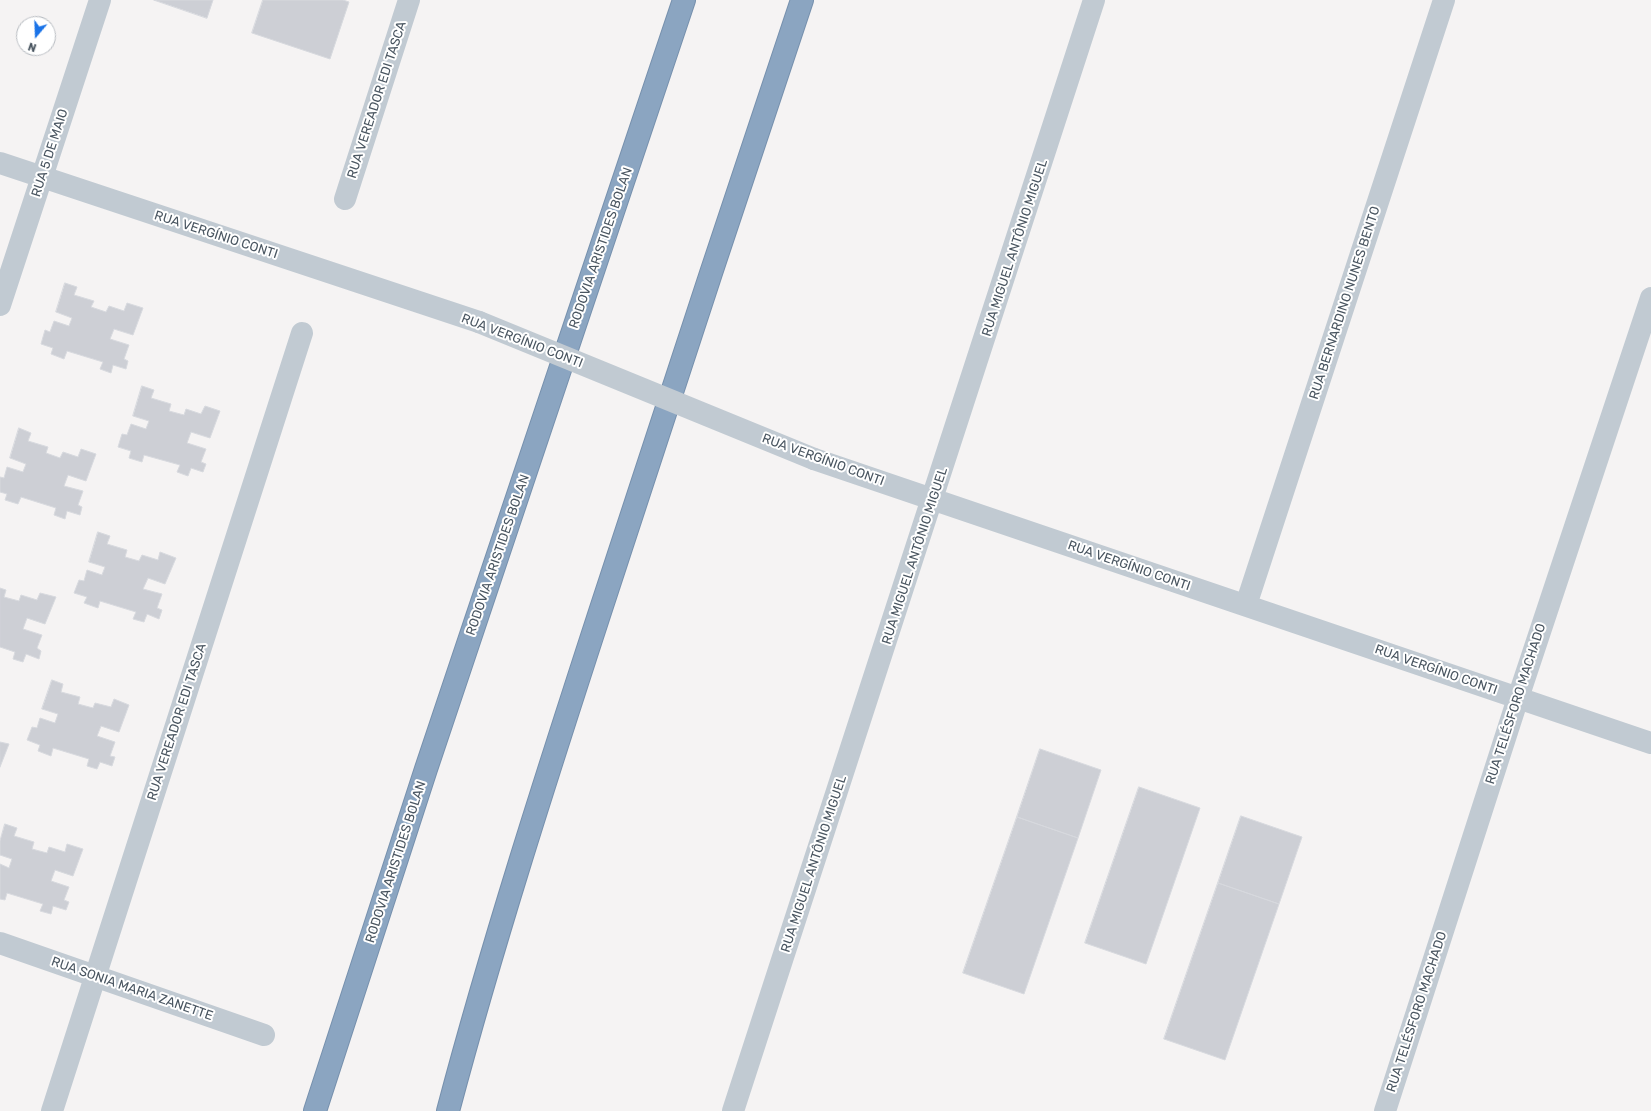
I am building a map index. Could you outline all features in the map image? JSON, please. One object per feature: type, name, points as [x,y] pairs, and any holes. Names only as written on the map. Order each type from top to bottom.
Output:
[{"type":"highway","name":"RODOVIA ARISTIDES BOLAN","points":[[315,1111],[426,769],[684,0]]},
{"type":"highway","points":[[448,1111],[475,1010],[542,789],[665,411],[802,0]]},
{"type":"street","name":"RUA 5 DE MAIO","points":[[0,305],[100,0]]},
{"type":"street","name":"RUA VEREADOR EDI TASCA","points":[[345,199],[409,0]]},
{"type":"street","name":"RUA MIGUEL ANTÔNIO MIGUEL","points":[[733,1111],[934,499],[1094,0]]},
{"type":"street","name":"RUA BERNARDINO NUNES BENTO","points":[[1246,605],[1444,0]]},
{"type":"street","name":"RUA VERGÍNIO CONTI","points":[[0,163],[479,322],[814,459],[1651,743]]},
{"type":"street","name":"RUA TELÉSFORO MACHADO","points":[[1385,1111],[1518,698],[1651,298]]},
{"type":"street","name":"RUA VEREADOR EDI TASCA","points":[[52,1111],[302,333]]},
{"type":"street","name":"RUA SONIA MARIA ZANETTE","points":[[0,944],[264,1035]]},
{"type":"building","points":[[154,0],[213,0],[207,18]]},
{"type":"building","points":[[263,0],[343,0],[349,2],[330,59],[252,33]]},
{"type":"building","points":[[65,283],[77,287],[74,295],[94,301],[91,307],[106,312],[109,306],[124,311],[127,303],[143,308],[133,335],[114,329],[110,339],[129,345],[124,359],[128,361],[126,369],[113,365],[111,373],[100,369],[103,362],[67,351],[64,359],[51,354],[53,348],[41,344],[45,330],[50,332],[54,321],[69,326],[72,318],[56,312]]},
{"type":"building","points":[[142,386],[154,390],[151,398],[171,404],[169,411],[184,415],[186,409],[201,414],[205,406],[220,411],[210,438],[191,432],[187,443],[206,449],[201,462],[206,464],[203,472],[191,468],[188,476],[177,472],[180,465],[144,455],[142,462],[129,458],[131,451],[118,447],[122,434],[127,435],[131,424],[146,429],[149,421],[133,416]]},
{"type":"building","points":[[19,428],[31,433],[28,441],[48,447],[46,453],[60,458],[63,452],[78,457],[81,449],[96,454],[86,481],[68,475],[64,486],[83,491],[78,505],[82,507],[80,515],[67,511],[65,519],[54,515],[56,508],[21,497],[18,504],[5,500],[7,494],[0,492],[0,477],[4,478],[7,467],[23,472],[26,464],[10,458]]},
{"type":"building","points":[[98,532],[110,536],[107,544],[127,550],[125,557],[139,561],[142,555],[158,560],[160,552],[176,558],[165,584],[148,578],[143,589],[162,594],[157,608],[162,610],[159,619],[147,614],[144,622],[133,619],[136,612],[100,601],[98,608],[84,603],[87,597],[74,593],[79,580],[84,581],[87,570],[102,575],[105,567],[89,562]]},
{"type":"building","points":[[0,588],[6,590],[4,597],[19,601],[21,595],[37,600],[40,593],[56,597],[45,624],[27,618],[23,629],[42,635],[37,648],[41,651],[39,659],[26,654],[23,662],[13,659],[15,652],[0,647]]},
{"type":"building","points":[[52,680],[63,684],[61,692],[80,697],[78,704],[93,708],[95,703],[111,707],[114,699],[129,705],[119,732],[101,726],[97,736],[115,742],[110,756],[115,757],[112,766],[100,762],[97,769],[87,766],[89,759],[53,748],[51,756],[38,751],[40,745],[27,740],[32,727],[37,728],[40,718],[55,723],[58,714],[42,709]]},
{"type":"building","points":[[0,742],[9,744],[0,767]]},
{"type":"building","points":[[1040,749],[1101,770],[1078,838],[1017,817]]},
{"type":"building","points":[[1139,787],[1200,808],[1146,964],[1085,943]]},
{"type":"building","points":[[1241,816],[1302,837],[1279,904],[1218,883]]},
{"type":"building","points":[[1017,817],[1078,838],[1024,994],[963,973]]},
{"type":"building","points":[[5,824],[17,828],[14,836],[34,842],[32,849],[47,853],[49,847],[65,852],[67,844],[83,849],[73,876],[55,870],[51,881],[69,887],[64,900],[69,902],[66,910],[53,906],[51,914],[40,911],[43,904],[7,893],[5,900],[0,899],[0,864],[9,868],[12,859],[0,855],[0,841]]},
{"type":"building","points":[[1218,883],[1279,904],[1225,1060],[1164,1039]]}]
